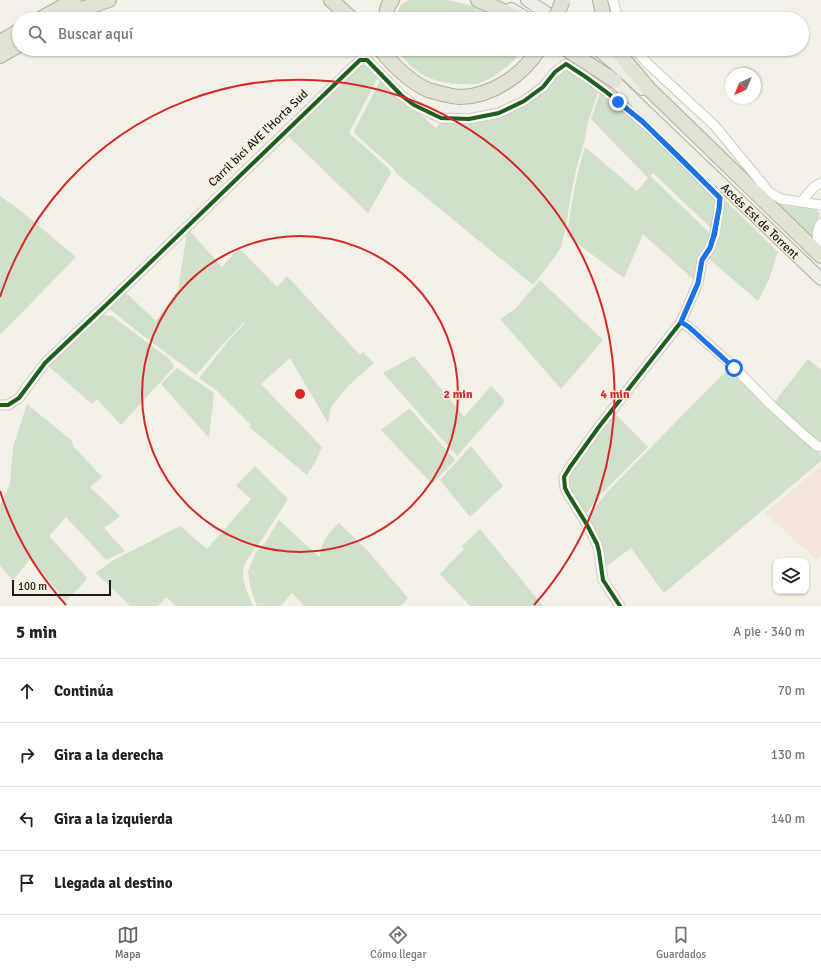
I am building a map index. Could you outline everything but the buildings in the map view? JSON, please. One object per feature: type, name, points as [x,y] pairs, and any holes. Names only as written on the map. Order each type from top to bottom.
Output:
[{"type":"highway","points":[[58,12],[78,4],[109,0]]},
{"type":"highway","points":[[332,0],[345,12]]},
{"type":"highway","points":[[387,12],[392,0]]},
{"type":"highway","points":[[478,0],[506,12]]},
{"type":"highway","points":[[551,12],[556,0]]},
{"type":"highway","points":[[559,12],[563,0]]},
{"type":"highway","points":[[600,0],[603,12]]},
{"type":"highway","points":[[71,12],[78,4]]},
{"type":"highway","points":[[0,42],[12,35]]},
{"type":"highway","points":[[0,56],[12,49]]},
{"type":"highway","points":[[386,56],[405,76],[429,90],[460,97],[487,92],[511,79],[530,56]]},
{"type":"highway","points":[[396,56],[411,71],[430,84],[463,90],[484,86],[504,75],[527,56]]},
{"type":"highway","points":[[577,56],[615,81]]},
{"type":"highway","points":[[622,56],[649,89],[821,256]]},
{"type":"main road","points":[[78,4],[103,0]]},
{"type":"main road","points":[[492,0],[515,12]]},
{"type":"main road","points":[[528,0],[546,12]]},
{"type":"main road","name":"Accés Est de Torrent","points":[[584,56],[615,81],[821,279]]},
{"type":"main road","name":"Accés Est de Torrent","points":[[605,56],[623,71],[821,262]]},
{"type":"street","points":[[613,0],[616,12]]},
{"type":"street","points":[[640,56],[715,126],[769,192],[781,199],[820,206]]},
{"type":"street","points":[[0,405],[8,404],[19,398],[45,362],[360,60],[367,60],[395,90],[414,104],[441,118],[469,119],[499,113],[524,101],[543,87],[555,72],[566,64],[587,77],[642,121],[720,198],[710,248],[702,260],[698,283],[681,322],[598,428],[564,477],[568,494],[597,544],[603,580],[620,606]]},
{"type":"street","points":[[801,202],[814,187],[821,183]]},
{"type":"street","points":[[821,223],[817,236],[821,252]]},
{"type":"street","points":[[681,322],[689,327],[734,368],[805,436],[817,446],[821,447]]},
{"type":"shaded area","points":[[821,466],[821,554],[817,560],[765,513]]},
{"type":"green space","points":[[409,0],[448,0],[477,7],[488,12],[397,12],[401,5]]},
{"type":"green space","points":[[517,56],[509,65],[492,77],[475,84],[442,82],[425,76],[409,65],[403,57]]},
{"type":"green space","points":[[362,60],[379,75],[349,133],[388,168],[391,173],[368,213],[287,135]]},
{"type":"green space","points":[[555,65],[564,65],[599,89],[588,122],[584,143],[577,166],[561,247],[533,285],[396,173],[392,167],[355,134],[354,131],[380,81],[436,128],[447,115],[479,115],[515,103],[534,90]]},
{"type":"green space","points":[[601,90],[646,129],[707,189],[716,202],[712,229],[653,173],[650,176],[711,234],[694,280],[643,234],[624,278],[567,236],[574,191],[585,147],[637,191],[648,178],[591,119]]},
{"type":"green space","points":[[764,194],[783,205],[790,207],[810,207],[818,211],[820,215],[815,227],[814,242]]},
{"type":"green space","points":[[0,196],[21,211],[76,257],[0,335]]},
{"type":"green space","points":[[724,199],[778,252],[769,279],[758,301],[707,257]]},
{"type":"green space","points":[[189,230],[222,267],[239,248],[277,287],[287,276],[360,355],[363,352],[374,363],[347,387],[331,407],[328,423],[290,358],[261,384],[322,447],[315,463],[307,475],[249,427],[251,425],[216,390],[199,378],[229,340],[245,323],[244,322],[196,375],[107,307],[124,291],[156,321],[178,290],[187,232]]},
{"type":"green space","points":[[540,280],[603,340],[561,389],[500,319],[515,309]]},
{"type":"green space","points":[[101,316],[112,316],[168,358],[174,367],[121,425],[97,399],[92,404],[47,365]]},
{"type":"green space","points":[[414,356],[464,417],[491,386],[503,398],[503,404],[457,456],[383,373]]},
{"type":"green space","points":[[808,359],[821,370],[821,441],[819,444],[773,404]]},
{"type":"green space","points":[[177,368],[214,393],[209,438],[161,384]]},
{"type":"green space","points":[[728,370],[739,377],[776,417],[821,455],[821,461],[664,593],[631,548],[603,569],[588,524],[592,511],[610,489]]},
{"type":"green space","points":[[27,404],[72,441],[73,446],[102,477],[90,487],[120,516],[104,528],[125,551],[106,560],[66,517],[49,536],[87,578],[66,601],[30,559],[13,580],[0,566],[0,505],[10,483],[13,447]]},
{"type":"green space","points":[[409,409],[455,460],[432,484],[381,430]]},
{"type":"green space","points":[[614,413],[648,447],[599,496],[585,515],[575,503],[567,480]]},
{"type":"green space","points":[[471,446],[503,486],[470,517],[440,480]]},
{"type":"green space","points":[[255,466],[288,499],[245,563],[243,573],[244,582],[253,606],[176,606],[166,597],[158,606],[130,606],[96,573],[110,562],[180,526],[207,549],[251,499],[236,486]]},
{"type":"green space","points":[[279,520],[319,557],[326,537],[339,523],[368,551],[408,598],[401,606],[304,606],[292,593],[281,606],[257,606],[251,590],[248,572],[256,552],[265,543]]},
{"type":"green space","points":[[480,529],[543,606],[470,606],[440,574],[464,549],[462,546]]},
{"type":"cycle path","name":"Carril bici AVE l'Horta Sud","points":[[0,405],[8,405],[19,398],[45,363],[360,60],[367,60],[401,95],[414,105],[441,118],[469,119],[499,113],[524,101],[543,87],[555,72],[566,64],[608,93],[628,109],[684,161],[720,198],[715,234],[710,248],[702,260],[698,283],[681,322],[598,428],[564,477],[565,488],[597,544],[603,580],[620,606]]},
{"type":"route","points":[[618,102],[642,121],[720,198],[710,248],[702,260],[698,283],[681,322],[689,327],[734,368]]}]
